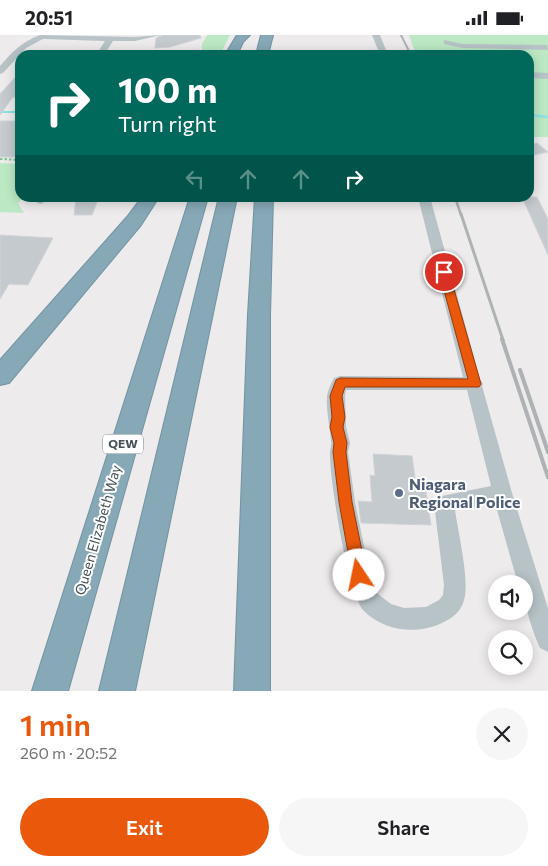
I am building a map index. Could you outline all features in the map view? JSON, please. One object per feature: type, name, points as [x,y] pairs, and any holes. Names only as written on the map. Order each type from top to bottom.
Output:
[{"type":"highway","points":[[234,50],[238,41],[245,35]]},
{"type":"highway","points":[[243,50],[245,35]]},
{"type":"highway","points":[[263,50],[267,37]]},
{"type":"highway","points":[[267,37],[269,50]]},
{"type":"highway","points":[[0,376],[134,221],[147,202]]},
{"type":"highway","name":"Queen Elizabeth Way","points":[[50,691],[148,359],[197,202]]},
{"type":"highway","points":[[117,691],[227,202]]},
{"type":"highway","points":[[252,691],[259,315],[264,202]]},
{"type":"street","points":[[20,50],[29,41],[42,37],[135,39],[157,35]]},
{"type":"street","points":[[376,35],[382,50]]},
{"type":"street","points":[[493,35],[500,50]]},
{"type":"street","points":[[103,50],[110,39]]},
{"type":"street","points":[[449,45],[492,50]]},
{"type":"street","points":[[512,50],[546,47]]},
{"type":"street","points":[[0,71],[15,55]]},
{"type":"street","points":[[534,75],[548,76]]},
{"type":"street","points":[[425,202],[475,384],[502,493],[531,592],[548,639]]},
{"type":"street","points":[[475,384],[340,383],[336,396],[337,427],[341,443],[339,452],[359,575],[370,602],[385,613],[404,619],[428,617],[447,608],[454,599],[455,585],[444,503],[502,493]]},
{"type":"path","points":[[0,159],[15,160]]},
{"type":"green space","points":[[207,35],[230,35],[222,50],[202,50],[202,44]]},
{"type":"green space","points":[[409,35],[548,35],[548,137],[534,137],[534,50],[414,50]]},
{"type":"green space","points":[[0,163],[15,164],[15,202],[19,202],[24,213],[0,212]]},
{"type":"building","points":[[163,35],[200,35],[201,38],[170,47],[155,48],[156,38]]},
{"type":"building","points":[[15,78],[15,97],[13,97],[0,115],[0,94]]},
{"type":"building","points":[[0,121],[15,121],[15,156],[0,157]]},
{"type":"building","points":[[537,143],[548,152],[534,155],[534,144]]},
{"type":"building","points":[[534,197],[537,197],[548,219],[548,255],[524,202],[534,202]]},
{"type":"building","points":[[75,202],[97,202],[92,215],[74,215]]},
{"type":"building","points":[[0,235],[53,238],[28,285],[9,284],[0,299]]},
{"type":"building","name":"Niagara Regional Police","points":[[373,454],[412,456],[416,485],[425,485],[431,525],[361,523],[358,501],[372,502],[370,475],[375,476]]},
{"type":"waterway","points":[[0,112],[15,112]]},
{"type":"waterway","points":[[534,116],[548,117]]},
{"type":"railway","points":[[401,35],[408,50]]},
{"type":"railway","points":[[457,202],[461,215]]},
{"type":"railway","points":[[461,214],[503,340]]},
{"type":"railway","points":[[502,339],[548,477]]},
{"type":"railway","points":[[520,370],[548,452]]},
{"type":"place","name":"Niagara Regional Police","points":[[399,493]]},
{"type":"route","points":[[359,575],[339,452],[341,443],[337,427],[336,396],[340,383],[475,384],[444,272]]}]
